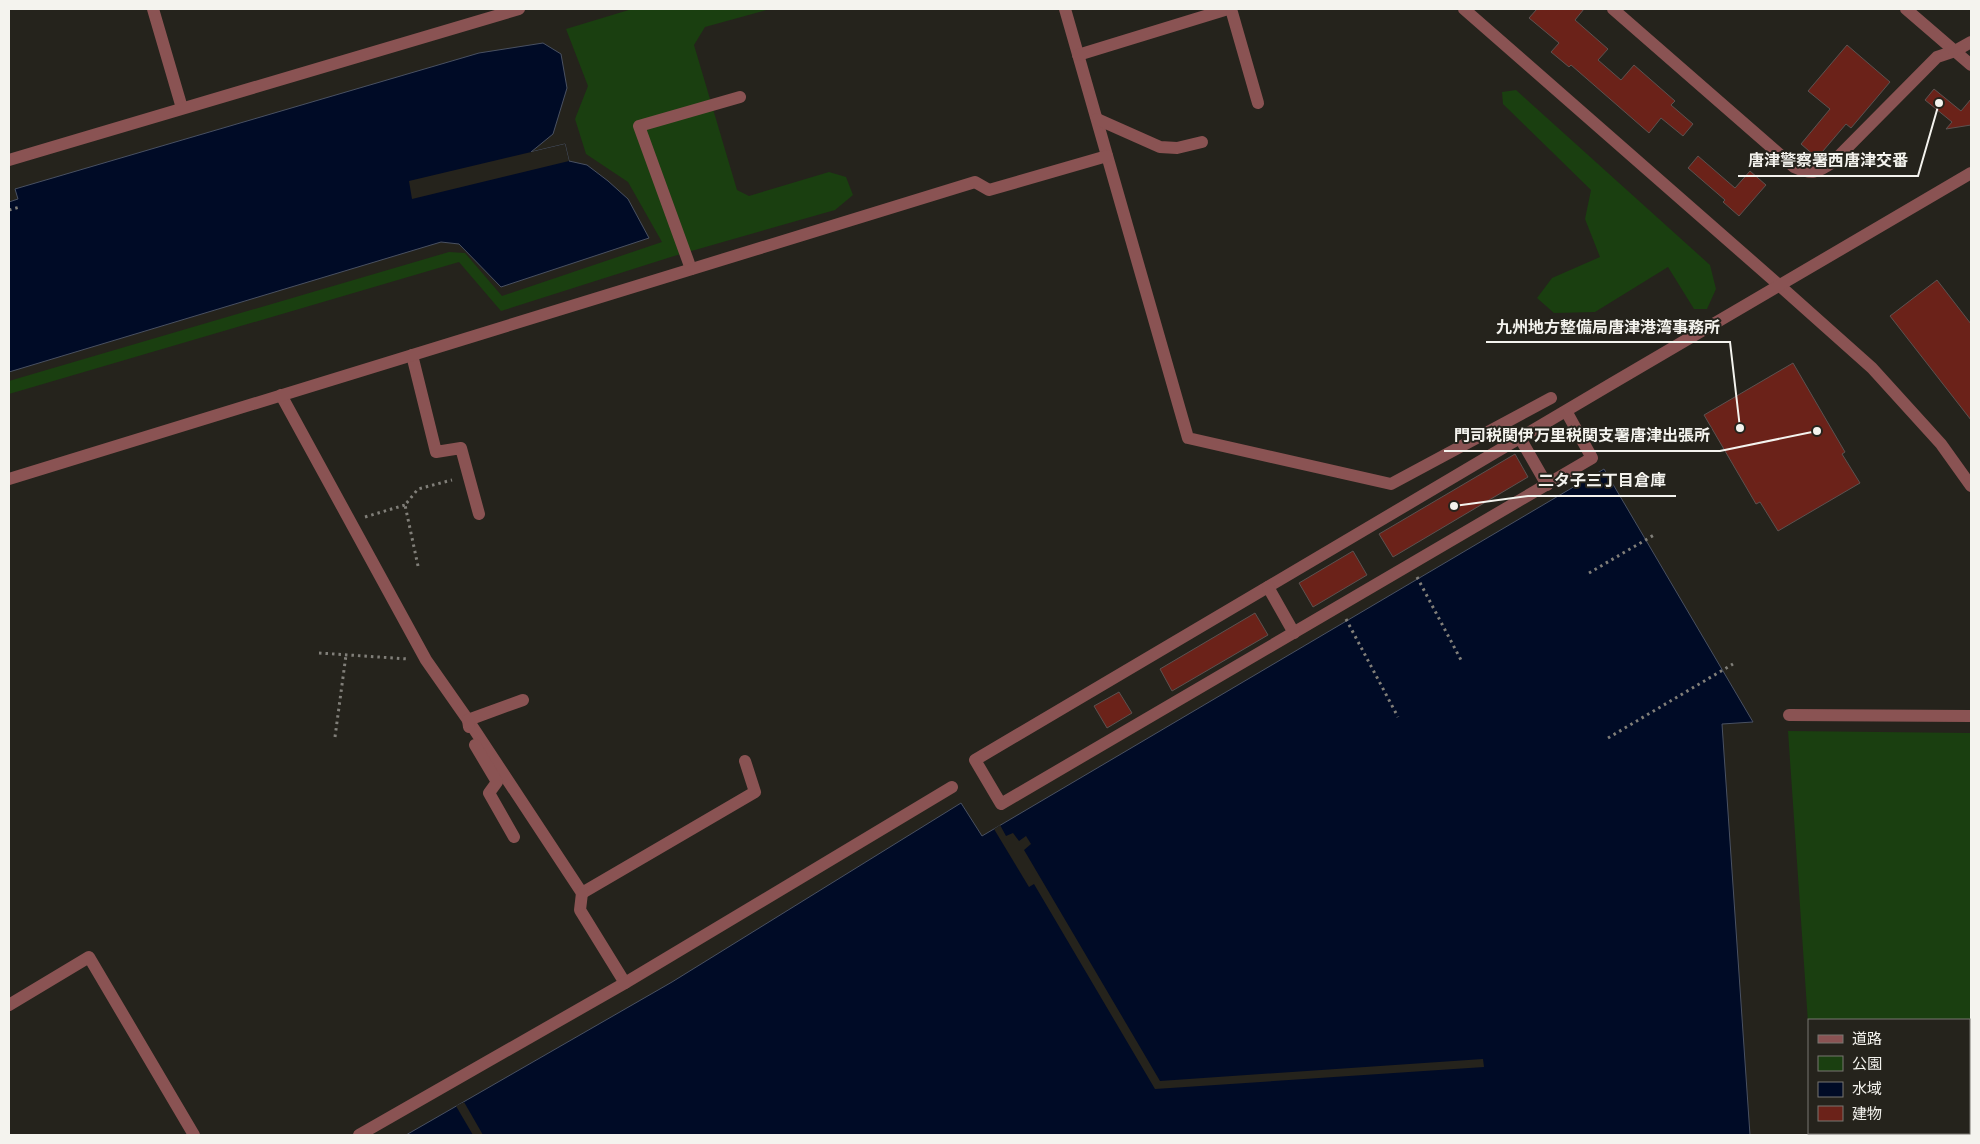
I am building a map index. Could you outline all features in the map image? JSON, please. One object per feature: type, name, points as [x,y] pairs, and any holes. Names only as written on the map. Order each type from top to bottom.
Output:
[{"type":"street","points":[[153,9],[182,108]]},
{"type":"street","points":[[9,160],[519,9]]},
{"type":"street","points":[[1065,9],[1188,438],[1391,484],[1551,398]]},
{"type":"street","points":[[1078,55],[1229,9],[1258,102]]},
{"type":"street","points":[[1464,9],[1872,368],[1941,444],[1971,486]]},
{"type":"street","points":[[1613,9],[1794,167],[1807,172],[1819,171],[1833,162],[1937,58],[1971,42]]},
{"type":"street","points":[[1906,9],[1971,66]]},
{"type":"street","points":[[691,269],[639,126],[740,97]]},
{"type":"street","points":[[1096,120],[1160,147],[1177,148],[1202,142]]},
{"type":"street","points":[[9,479],[975,182],[990,190],[1107,156]]},
{"type":"street","points":[[1566,411],[1592,458],[1001,804],[975,760],[1779,285],[1971,173]]},
{"type":"street","points":[[412,355],[436,452],[461,448],[478,514]]},
{"type":"street","points":[[281,395],[426,660],[468,720],[582,893],[580,910],[625,983]]},
{"type":"street","points":[[1520,438],[1547,485]]},
{"type":"street","points":[[1268,587],[1294,633]]},
{"type":"street","points":[[468,720],[523,700]]},
{"type":"street","points":[[1789,715],[1971,716]]},
{"type":"street","points":[[468,720],[469,735],[497,782],[489,794],[514,836]]},
{"type":"street","points":[[582,893],[755,792],[745,761]]},
{"type":"street","points":[[359,1135],[625,983],[952,787]]},
{"type":"street","points":[[9,1005],[89,957],[194,1135]]},
{"type":"path","points":[[9,210],[20,207]]},
{"type":"path","points":[[350,522],[405,505],[418,489],[452,480]]},
{"type":"path","points":[[405,505],[418,566]]},
{"type":"path","points":[[1589,573],[1654,535]]},
{"type":"path","points":[[1415,572],[1461,660]]},
{"type":"path","points":[[1343,614],[1398,717]]},
{"type":"path","points":[[319,653],[426,660]]},
{"type":"path","points":[[335,737],[346,655]]},
{"type":"path","points":[[1608,738],[1733,664]]},
{"type":"green space","points":[[632,9],[770,9],[705,27],[694,45],[737,190],[749,196],[829,172],[846,177],[853,195],[835,210],[674,256],[501,311],[459,262],[9,394],[9,381],[449,252],[465,253],[502,296],[662,242],[628,182],[586,154],[575,119],[588,86],[566,29]]},
{"type":"green space","points":[[1516,90],[1710,265],[1716,289],[1707,309],[1694,309],[1668,267],[1595,312],[1554,313],[1537,298],[1552,278],[1600,257],[1585,219],[1591,190],[1503,104],[1502,92]]},
{"type":"green space","points":[[1788,731],[1971,733],[1971,1061],[1970,1019],[1808,1019],[1808,1022]]},
{"type":"water","points":[[543,43],[561,54],[567,88],[553,134],[531,152],[565,144],[569,161],[587,165],[628,199],[649,238],[501,287],[459,244],[441,242],[9,372],[9,202],[18,199],[15,189],[479,53]]},
{"type":"water","points":[[1604,469],[1753,722],[1722,724],[1750,1135],[406,1135],[672,982],[961,803],[982,836]]},
{"type":"pier","points":[[565,144],[569,161],[412,199],[409,181]]},
{"type":"pier","points":[[1000,825],[1006,836],[1013,833],[1019,841],[1026,836],[1031,844],[1024,850],[1160,1081],[1483,1059],[1484,1067],[1155,1089],[1034,884],[1029,887],[994,829]]},
{"type":"pier","points":[[464,1102],[483,1135],[473,1135],[456,1106]]},
{"type":"building","points":[[1537,9],[1584,9],[1575,20],[1608,49],[1598,60],[1621,80],[1634,65],[1675,101],[1671,105],[1693,124],[1683,136],[1661,118],[1649,133],[1571,65],[1569,67],[1551,52],[1559,43],[1529,18]]},
{"type":"building","points":[[1847,45],[1890,82],[1851,128],[1846,124],[1817,158],[1801,144],[1830,109],[1808,91]]},
{"type":"building","points":[[1934,89],[1961,111],[1971,99],[1971,125],[1946,129],[1952,122],[1925,100]]},
{"type":"building","points":[[1698,156],[1735,188],[1750,171],[1766,185],[1739,216],[1723,202],[1725,200],[1688,168]]},
{"type":"building","points":[[1937,280],[1971,324],[1971,420],[1890,316]]},
{"type":"building","points":[[1793,363],[1845,452],[1842,454],[1860,483],[1778,531],[1760,502],[1756,504],[1704,415]]},
{"type":"building","points":[[1515,454],[1528,477],[1393,557],[1379,534]]},
{"type":"building","points":[[1353,551],[1367,575],[1313,607],[1299,583]]},
{"type":"building","points":[[1255,613],[1268,635],[1172,691],[1160,669]]},
{"type":"building","points":[[1119,692],[1132,713],[1107,728],[1094,706]]},
{"type":"place","name":"唐津警察署西唐津交番","points":[[1939,103]]},
{"type":"place","name":"九州地方整備局唐津港湾事務所","points":[[1740,428]]},
{"type":"place","name":"門司税関伊万里税関支署唐津出張所","points":[[1817,431]]},
{"type":"place","name":"二タ子三丁目倉庫","points":[[1454,506]]}]
